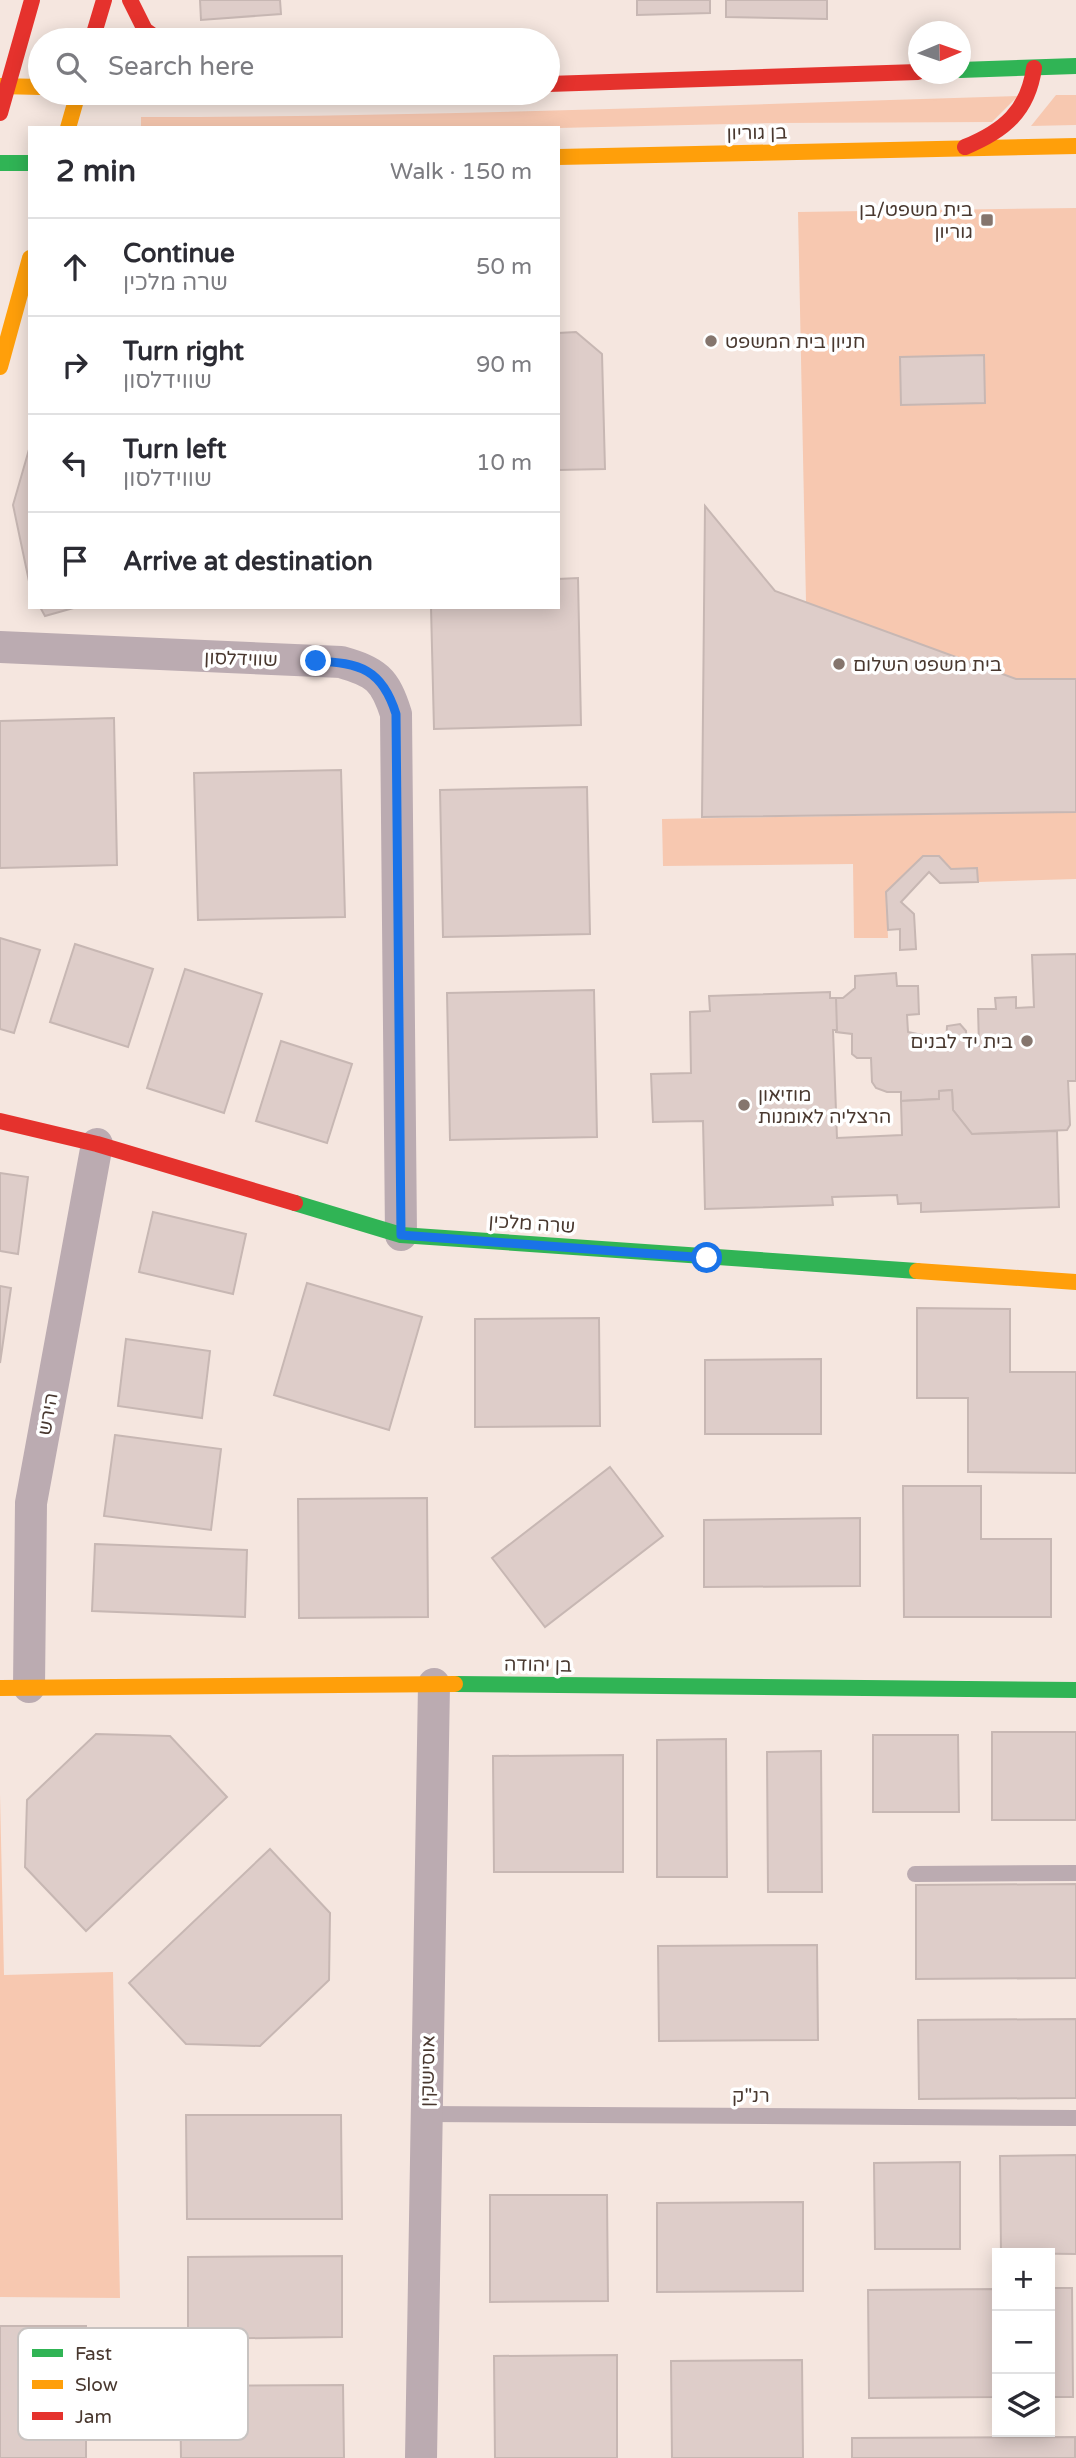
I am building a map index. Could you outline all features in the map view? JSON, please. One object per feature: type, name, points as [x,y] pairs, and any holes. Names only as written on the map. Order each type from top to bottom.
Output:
[{"type":"street","points":[[0,113],[4,86],[32,0]]},
{"type":"street","points":[[96,28],[104,0]]},
{"type":"street","points":[[130,0],[144,28]]},
{"type":"street","points":[[971,70],[1076,66]]},
{"type":"street","name":"בן גוריון","points":[[957,150],[1005,128],[1032,94],[1034,68]]},
{"type":"street","points":[[560,84],[908,72]]},
{"type":"street","points":[[4,86],[28,87]]},
{"type":"street","points":[[69,126],[75,105]]},
{"type":"street","name":"בן גוריון","points":[[560,157],[1076,148]]},
{"type":"street","points":[[0,163],[28,163]]},
{"type":"street","points":[[0,367],[28,265]]},
{"type":"street","name":"שווידלסון","points":[[0,647],[341,662],[371,671],[388,690],[396,714],[401,1235]]},
{"type":"street","name":"שרה מלכין","points":[[0,1122],[97,1143],[401,1235],[1076,1282]]},
{"type":"street","name":"הירש","points":[[14,1687],[31,1503],[97,1143]]},
{"type":"street","name":"בן יהודה","points":[[14,1687],[434,1684],[1076,1690]]},
{"type":"street","name":"אוסישקין","points":[[421,2458],[434,1684]]},
{"type":"lane","points":[[915,1874],[1076,1873]]},
{"type":"lane","name":"רנ\"ק","points":[[426,2114],[1076,2118]]},
{"type":"shaded area","points":[[1056,95],[1076,95],[1076,125],[1031,126]]},
{"type":"shaded area","points":[[1018,96],[992,122],[560,128],[141,126],[141,117],[689,107]]},
{"type":"shaded area","points":[[1076,208],[1076,679],[1016,679],[806,602],[798,212]]},
{"type":"shaded area","points":[[1076,812],[1076,879],[978,882],[977,868],[951,869],[939,856],[923,856],[886,892],[888,938],[854,938],[853,864],[663,866],[662,819]]},
{"type":"shaded area","points":[[0,1794],[4,1975],[113,1972],[120,2298],[0,2297]]},
{"type":"building","points":[[200,0],[280,0],[281,14],[201,20]]},
{"type":"building","points":[[637,0],[710,0],[710,13],[637,15]]},
{"type":"building","points":[[726,0],[827,0],[827,19],[726,17]]},
{"type":"building","points":[[576,332],[602,354],[605,469],[560,470],[560,333]]},
{"type":"building","points":[[984,355],[985,403],[901,405],[900,357]]},
{"type":"building","points":[[28,453],[28,576],[13,505]]},
{"type":"building","name":"בית משפט השלום","points":[[705,506],[775,591],[1016,679],[1076,679],[1076,812],[702,817]]},
{"type":"building","points":[[578,578],[581,725],[434,729],[431,609],[560,609],[560,579]]},
{"type":"building","points":[[41,609],[70,609],[45,616]]},
{"type":"building","points":[[114,718],[117,865],[0,868],[0,721]]},
{"type":"building","points":[[341,770],[345,917],[198,920],[194,773]]},
{"type":"building","points":[[587,787],[590,934],[443,937],[440,790]]},
{"type":"building","points":[[923,856],[939,856],[951,869],[977,868],[978,882],[940,883],[929,872],[901,902],[914,914],[916,949],[900,950],[900,929],[888,930],[886,892]]},
{"type":"building","points":[[0,938],[40,950],[14,1033],[0,1029]]},
{"type":"building","points":[[75,944],[153,969],[128,1047],[50,1022]]},
{"type":"building","name":"בית יד לבנים","points":[[1076,954],[1076,1081],[1068,1081],[1070,1125],[1067,1130],[972,1134],[953,1110],[952,1090],[939,1091],[939,1099],[901,1101],[901,1092],[887,1092],[876,1088],[872,1082],[871,1058],[857,1058],[852,1054],[852,1034],[836,1032],[836,998],[843,998],[855,988],[855,976],[896,973],[897,986],[918,986],[919,1014],[907,1015],[908,1032],[922,1035],[934,1048],[946,1047],[947,1026],[960,1024],[966,1031],[967,1046],[979,1046],[978,1009],[996,1009],[995,998],[1016,997],[1016,1008],[1034,1007],[1032,955]]},
{"type":"building","points":[[185,969],[262,994],[224,1113],[147,1088]]},
{"type":"building","points":[[594,990],[597,1137],[450,1140],[447,993]]},
{"type":"building","name":"מוזיאון הרצליה לאומנות","points":[[830,992],[830,998],[836,998],[837,1030],[833,1030],[837,1138],[902,1135],[901,1101],[939,1099],[939,1091],[952,1090],[953,1110],[972,1134],[1057,1131],[1059,1207],[921,1212],[921,1203],[898,1204],[897,1195],[832,1197],[833,1205],[705,1209],[703,1121],[653,1122],[651,1074],[691,1073],[690,1012],[710,1011],[709,996]]},
{"type":"building","points":[[281,1041],[352,1064],[327,1143],[256,1121]]},
{"type":"building","points":[[0,1173],[28,1177],[18,1254],[0,1251]]},
{"type":"building","points":[[153,1212],[246,1234],[233,1294],[139,1272]]},
{"type":"building","points":[[307,1283],[422,1317],[389,1430],[274,1395]]},
{"type":"building","points":[[0,1286],[11,1288],[0,1363]]},
{"type":"building","points":[[917,1308],[1010,1309],[1010,1372],[1076,1372],[1076,1473],[968,1472],[968,1398],[917,1398]]},
{"type":"building","points":[[599,1318],[600,1426],[475,1427],[475,1319]]},
{"type":"building","points":[[126,1339],[210,1351],[202,1418],[118,1406]]},
{"type":"building","points":[[821,1359],[821,1434],[705,1434],[705,1360]]},
{"type":"building","points":[[115,1435],[221,1449],[211,1530],[104,1516]]},
{"type":"building","points":[[610,1467],[663,1536],[545,1627],[492,1558]]},
{"type":"building","points":[[903,1486],[981,1486],[981,1539],[1051,1539],[1051,1617],[904,1617]]},
{"type":"building","points":[[427,1498],[428,1617],[299,1618],[298,1499]]},
{"type":"building","points":[[860,1518],[860,1586],[704,1587],[704,1520]]},
{"type":"building","points":[[95,1544],[247,1550],[245,1617],[92,1611]]},
{"type":"building","points":[[992,1732],[1076,1732],[1076,1820],[992,1820]]},
{"type":"building","points":[[96,1734],[170,1736],[227,1797],[86,1931],[25,1867],[27,1800]]},
{"type":"building","points":[[873,1735],[958,1735],[959,1812],[873,1812]]},
{"type":"building","points":[[726,1739],[727,1877],[657,1877],[657,1740]]},
{"type":"building","points":[[821,1751],[822,1892],[768,1892],[767,1752]]},
{"type":"building","points":[[623,1755],[623,1872],[494,1872],[493,1756]]},
{"type":"building","points":[[270,1849],[330,1913],[329,1980],[260,2046],[186,2044],[129,1983]]},
{"type":"building","points":[[1076,1884],[1076,1978],[916,1979],[916,1885]]},
{"type":"building","points":[[817,1945],[818,2040],[659,2041],[658,1946]]},
{"type":"building","points":[[1076,2019],[1076,2098],[919,2099],[918,2020]]},
{"type":"building","points":[[186,2115],[341,2115],[342,2219],[187,2219]]},
{"type":"building","points":[[1076,2155],[1076,2254],[1055,2254],[1055,2248],[1001,2248],[1000,2156]]},
{"type":"building","points":[[960,2162],[960,2249],[875,2249],[874,2163]]},
{"type":"building","points":[[490,2195],[607,2195],[608,2301],[490,2302]]},
{"type":"building","points":[[803,2202],[803,2291],[657,2292],[657,2203]]},
{"type":"building","points":[[342,2256],[342,2337],[248,2338],[248,2328],[188,2328],[188,2257]]},
{"type":"building","points":[[1055,2288],[1072,2288],[1073,2397],[1055,2397]]},
{"type":"building","points":[[992,2289],[992,2397],[869,2398],[868,2290]]},
{"type":"building","points":[[0,2326],[86,2326],[18,2328],[18,2440],[86,2440],[86,2458],[0,2458]]},
{"type":"building","points":[[617,2355],[617,2458],[495,2458],[494,2356]]},
{"type":"building","points":[[802,2360],[803,2458],[672,2458],[671,2361]]},
{"type":"building","points":[[343,2385],[344,2458],[181,2458],[181,2440],[248,2440],[248,2386]]},
{"type":"building","points":[[1075,2437],[1075,2458],[852,2458],[852,2438]]},
{"type":"traffic: fast","points":[[971,70],[1076,66]]},
{"type":"traffic: fast","points":[[0,163],[28,163]]},
{"type":"traffic: fast","points":[[295,1203],[401,1235],[917,1271]]},
{"type":"traffic: fast","points":[[455,1684],[1076,1690]]},
{"type":"traffic: slow","points":[[0,86],[28,87]]},
{"type":"traffic: slow","points":[[69,126],[75,105]]},
{"type":"traffic: slow","points":[[560,157],[1076,146]]},
{"type":"traffic: slow","points":[[0,367],[28,265]]},
{"type":"traffic: slow","points":[[917,1271],[1076,1282]]},
{"type":"traffic: slow","points":[[0,1688],[455,1684]]},
{"type":"traffic: jam","points":[[0,113],[32,0]]},
{"type":"traffic: jam","points":[[96,28],[104,0]]},
{"type":"traffic: jam","points":[[130,0],[144,28]]},
{"type":"traffic: jam","points":[[965,147],[991,134],[1012,118],[1026,96],[1034,68]]},
{"type":"traffic: jam","points":[[560,84],[908,72]]},
{"type":"traffic: jam","points":[[0,1121],[97,1144],[295,1203]]},
{"type":"place","name":"בית משפט/בן גוריון","points":[[987,220]]},
{"type":"place","name":"חניון בית המשפט","points":[[711,341]]},
{"type":"place","name":"בית משפט השלום","points":[[839,664]]},
{"type":"place","name":"בית יד לבנים","points":[[1027,1041]]},
{"type":"place","name":"מוזיאון הרצליה לאומנות","points":[[744,1105]]},
{"type":"route","points":[[316,661],[341,662],[371,671],[388,690],[396,714],[401,1235],[707,1258]]}]
